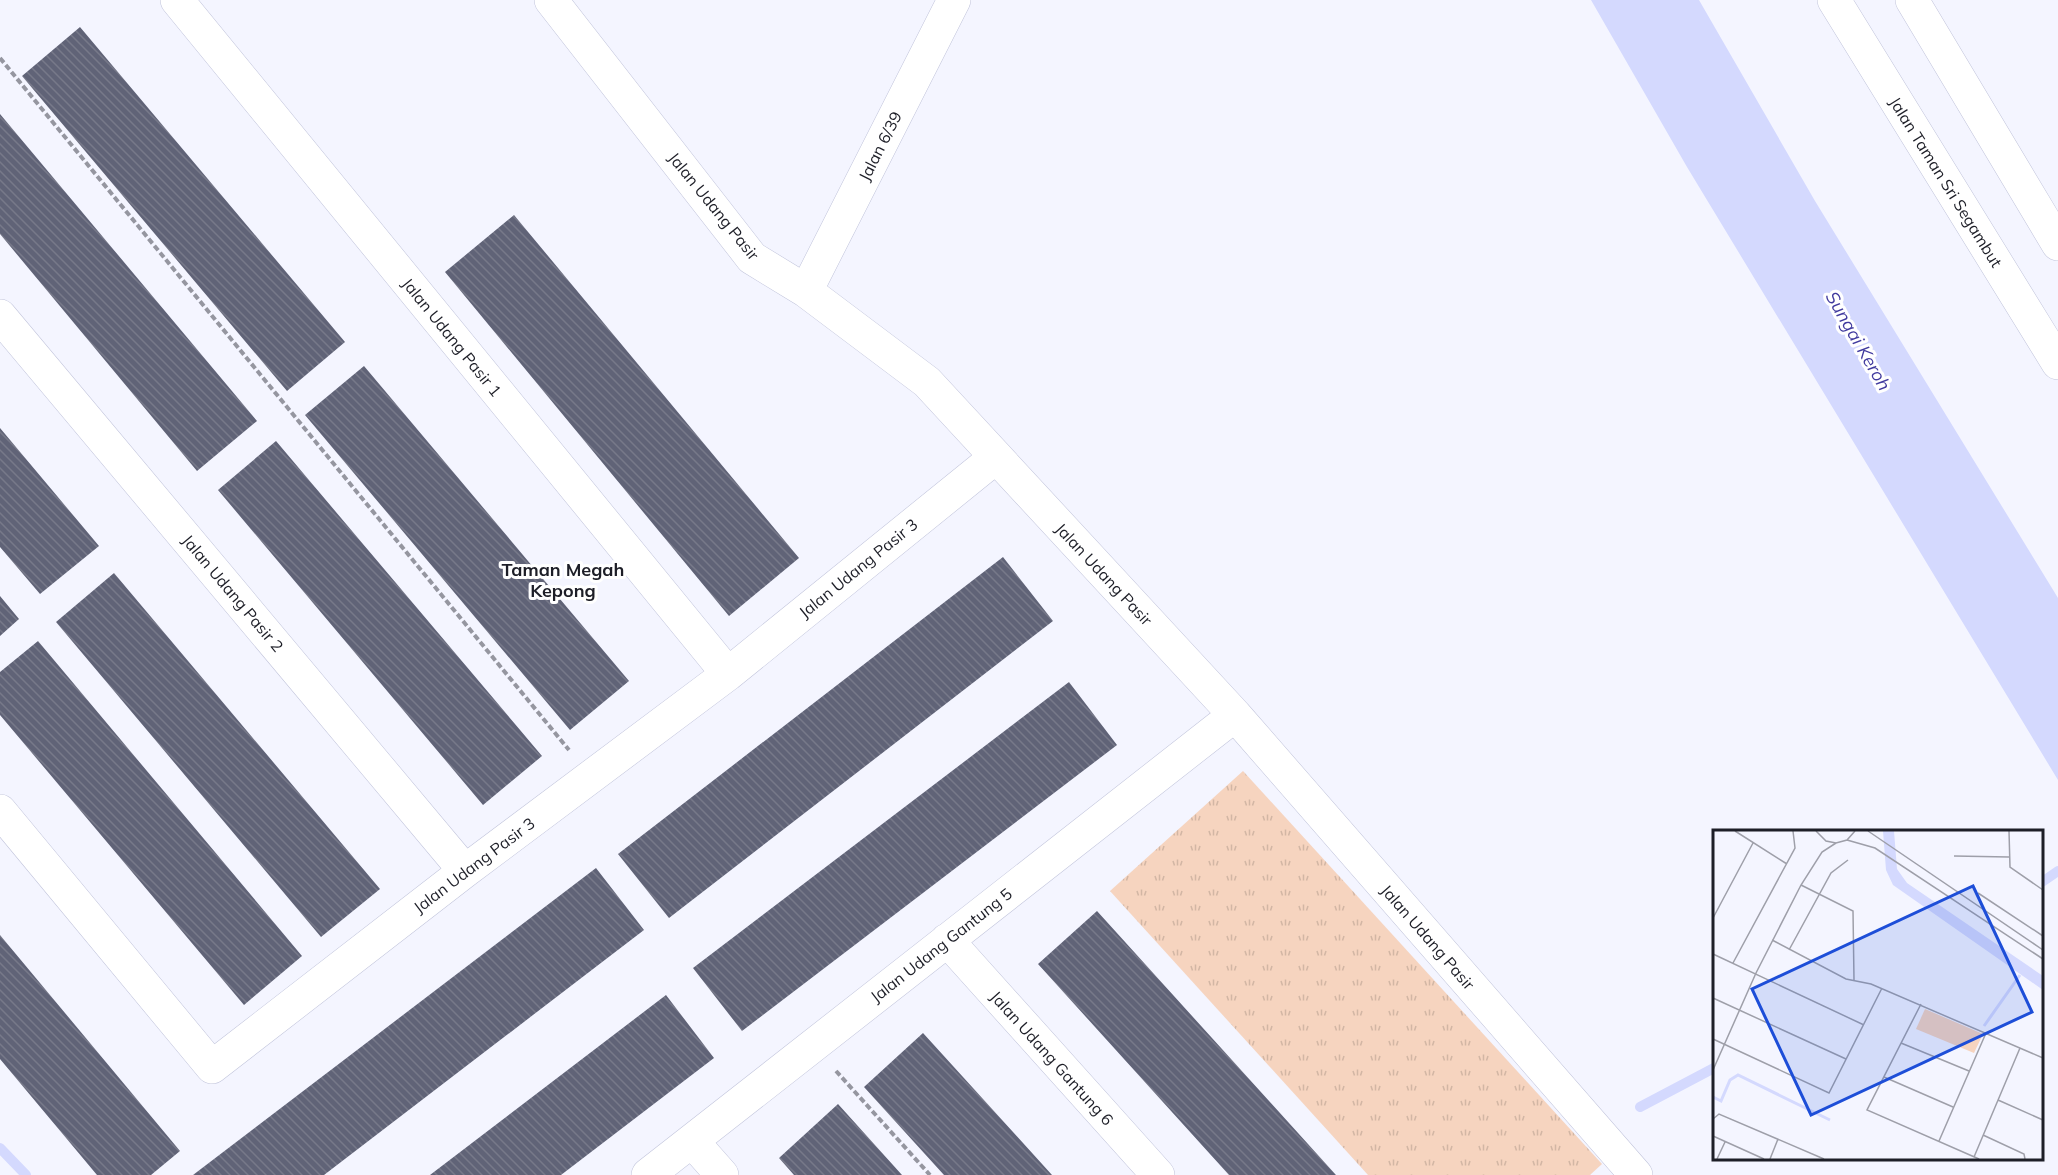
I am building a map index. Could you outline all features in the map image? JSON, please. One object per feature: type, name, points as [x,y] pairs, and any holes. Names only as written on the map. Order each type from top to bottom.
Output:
[{"type":"street","name":"Jalan Udang Pasir 1","points":[[177,0],[728,674]]},
{"type":"street","name":"Jalan Udang Pasir","points":[[551,0],[752,258],[806,291],[927,382],[1234,715],[1631,1173]]},
{"type":"street","name":"Jalan 6/39","points":[[806,291],[954,0]]},
{"type":"street","name":"Jalan Taman Sri Segambut","points":[[1834,0],[2058,363]]},
{"type":"street","points":[[1912,0],[2058,244]]},
{"type":"street","name":"Jalan Udang Pasir 2","points":[[0,316],[465,871]]},
{"type":"street","name":"Jalan Udang Pasir 3","points":[[0,811],[212,1066],[465,871],[728,674],[996,457]]},
{"type":"street","name":"Jalan Udang Gantung 5","points":[[648,1175],[1234,715]]},
{"type":"street","name":"Jalan Udang Gantung 6","points":[[947,940],[1158,1175]]},
{"type":"street","points":[[692,1141],[722,1175]]},
{"type":"path","points":[[0,58],[591,776]]},
{"type":"path","points":[[813,1045],[930,1175]]},
{"type":"green space","points":[[1243,771],[1602,1164],[1590,1175],[1368,1175],[1110,891]]},
{"type":"water","name":"Sungai Keroh","points":[[1591,0],[1699,0],[1815,201],[2058,598],[2058,780],[1687,167]]},
{"type":"building","points":[[80,27],[345,342],[287,391],[22,76]]},
{"type":"building","points":[[0,114],[257,421],[197,471],[0,234]]},
{"type":"building","points":[[514,215],[799,558],[729,616],[445,272]]},
{"type":"building","points":[[364,366],[629,681],[570,730],[305,415]]},
{"type":"building","points":[[0,428],[99,546],[40,594],[0,547]]},
{"type":"building","points":[[276,441],[542,756],[483,805],[218,490]]},
{"type":"building","points":[[1003,557],[1053,621],[669,918],[618,854]]},
{"type":"building","points":[[114,573],[380,889],[321,937],[56,622]]},
{"type":"building","points":[[0,596],[19,619],[0,636]]},
{"type":"building","points":[[38,641],[302,956],[244,1005],[0,715],[0,672]]},
{"type":"building","points":[[1069,682],[1117,745],[742,1031],[693,968]]},
{"type":"building","points":[[596,868],[644,930],[324,1175],[193,1175]]},
{"type":"building","points":[[1097,911],[1336,1175],[1229,1175],[1038,964]]},
{"type":"building","points":[[0,935],[180,1151],[151,1175],[97,1175],[0,1059]]},
{"type":"building","points":[[666,995],[714,1058],[561,1175],[430,1175]]},
{"type":"building","points":[[923,1033],[1052,1175],[944,1175],[864,1087]]},
{"type":"building","points":[[838,1104],[902,1175],[794,1175],[779,1158]]},
{"type":"waterway","points":[[2043,881],[2058,871]]},
{"type":"waterway","points":[[1640,1107],[1713,1069]]},
{"type":"waterway","points":[[0,1148],[26,1175]]},
{"type":"district","name":"Taman Megah Kepong","points":[[563,580]]}]
